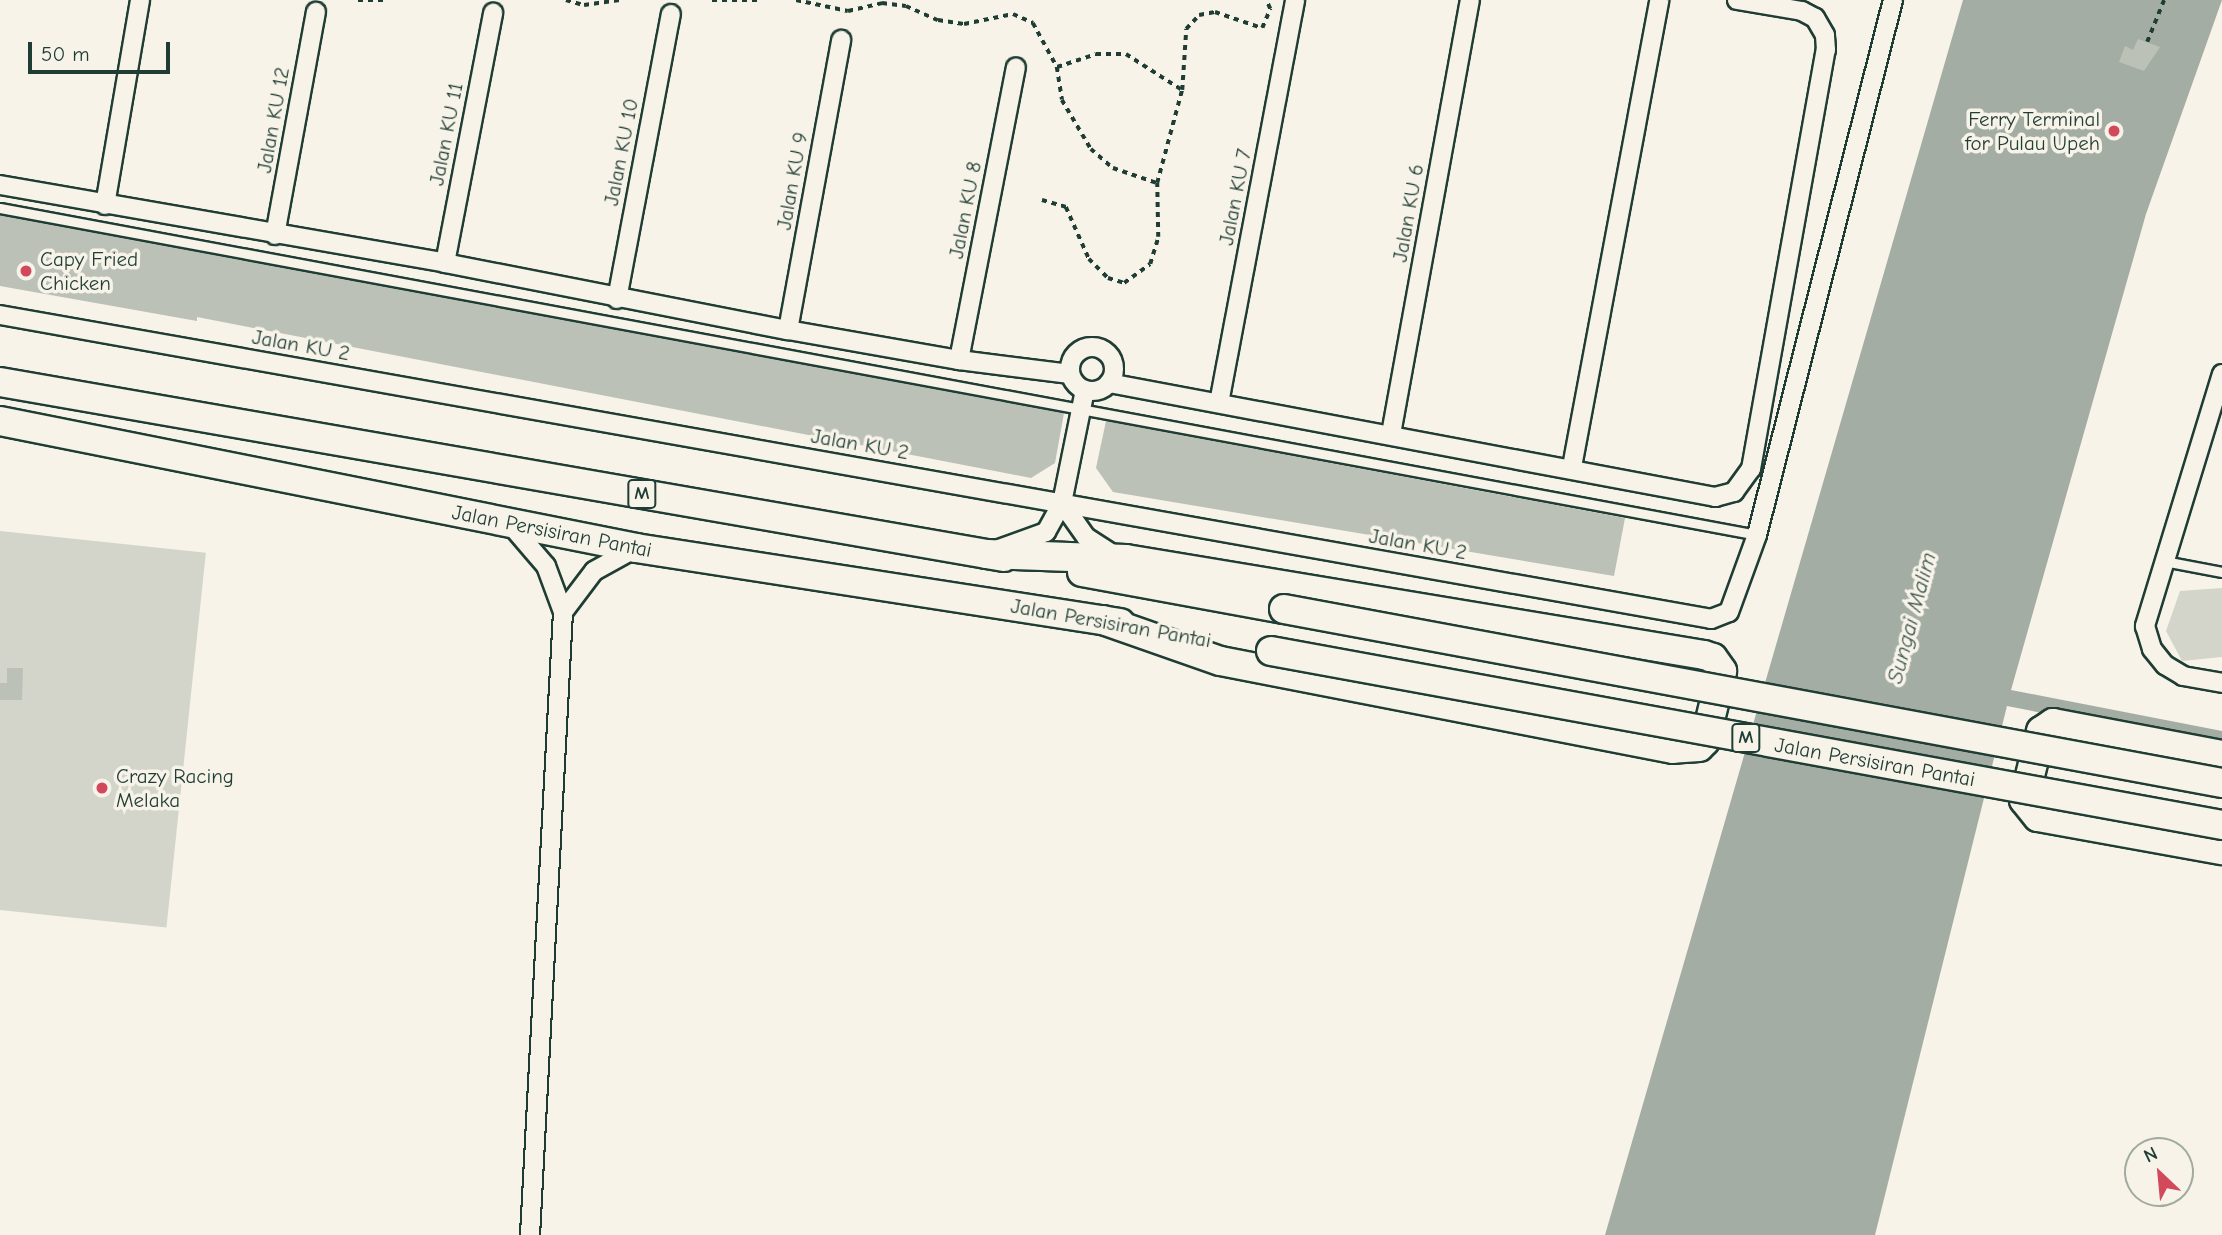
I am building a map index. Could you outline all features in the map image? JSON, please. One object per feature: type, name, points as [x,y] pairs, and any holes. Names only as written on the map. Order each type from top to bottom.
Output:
[{"type":"main road","name":"Jalan Persisiran Pantai","points":[[0,382],[986,554],[2222,783]]},
{"type":"main road","name":"Jalan Persisiran Pantai","points":[[0,421],[636,548],[1103,620],[2222,825]]},
{"type":"main road","points":[[986,554],[1126,559],[1713,658],[1722,671],[1705,741],[1699,747],[1673,749],[1220,661],[1103,620]]},
{"type":"main road","points":[[2222,755],[2053,723],[2040,731],[2024,800],[2038,817],[2222,850]]},
{"type":"street","points":[[105,205],[140,0]]},
{"type":"street","name":"Jalan KU 7","points":[[1219,403],[1295,0]]},
{"type":"street","name":"Jalan KU 6","points":[[1391,434],[1470,0]]},
{"type":"street","points":[[1573,467],[1659,0]]},
{"type":"street","points":[[0,185],[445,263],[617,299],[788,330],[960,360],[1070,374],[1085,390],[1098,390],[1109,383],[1573,467],[1715,497],[1734,492],[1751,469],[1826,50],[1825,35],[1815,18],[1802,11],[1737,0]]},
{"type":"street","points":[[1757,535],[1893,0]]},
{"type":"street","name":"Jalan KU 12","points":[[275,235],[316,12]]},
{"type":"street","name":"Jalan KU 11","points":[[445,263],[493,13]]},
{"type":"street","name":"Jalan KU 10","points":[[617,299],[671,14]]},
{"type":"street","name":"Jalan KU 9","points":[[788,330],[841,40]]},
{"type":"street","name":"Jalan KU 8","points":[[960,360],[1016,67]]},
{"type":"street","name":"Jalan KU 2","points":[[0,315],[1711,619],[1729,612],[1734,603],[1757,535]]},
{"type":"street","points":[[1070,374],[1076,353],[1097,347],[1112,362],[1109,383]]},
{"type":"street","points":[[2222,374],[2162,561],[2146,626],[2152,649],[2183,676],[2222,683]]},
{"type":"street","points":[[986,554],[1046,532],[1062,503],[1085,390]]},
{"type":"street","points":[[1062,503],[1101,550],[1126,559]]},
{"type":"street","points":[[510,524],[546,566],[563,612],[530,1235]]},
{"type":"street","points":[[563,612],[594,571],[636,548]]},
{"type":"lane","points":[[0,208],[1757,535]]},
{"type":"lane","points":[[2162,561],[2222,572]]},
{"type":"path","points":[[358,0],[383,0]]},
{"type":"path","points":[[566,0],[583,5],[620,0]]},
{"type":"path","points":[[712,0],[758,0]]},
{"type":"path","points":[[796,0],[848,10],[882,3],[906,6],[938,20],[964,23],[1013,15],[1033,23],[1057,67],[1062,100],[1091,149],[1113,169],[1157,183]]},
{"type":"path","points":[[1042,200],[1066,207],[1089,259],[1108,278],[1124,283],[1150,264],[1158,237],[1157,183],[1182,90],[1182,45],[1192,22],[1199,15],[1215,12],[1262,28],[1270,9],[1266,0]]},
{"type":"path","points":[[2147,42],[2164,0]]},
{"type":"path","points":[[1057,67],[1096,54],[1126,54],[1182,90]]},
{"type":"shaded area","name":"Crazy Racing Melaka","points":[[0,531],[206,553],[166,928],[0,910]]},
{"type":"shaded area","points":[[2222,588],[2222,657],[2182,661],[2166,631],[2180,591]]},
{"type":"water","name":"Sungai Malim","points":[[1963,0],[2222,0],[2146,214],[2011,690],[2222,731],[2222,748],[2007,706],[1875,1235],[1605,1235]]},
{"type":"building","points":[[2138,39],[2160,47],[2144,71],[2119,62],[2125,46],[2133,50]]},
{"type":"building","points":[[0,215],[1064,413],[1055,463],[1031,478],[197,317],[197,321],[0,286]]},
{"type":"building","points":[[1106,421],[1625,518],[1614,576],[1113,492],[1096,468]]},
{"type":"building","points":[[7,668],[23,668],[22,700],[0,700],[0,683],[7,683]]},
{"type":"place","name":"Ferry Terminal for Pulau Upeh","points":[[2114,131]]},
{"type":"place","name":"Capy Fried Chicken","points":[[26,271]]},
{"type":"place","name":"Crazy Racing Melaka","points":[[102,788]]}]
